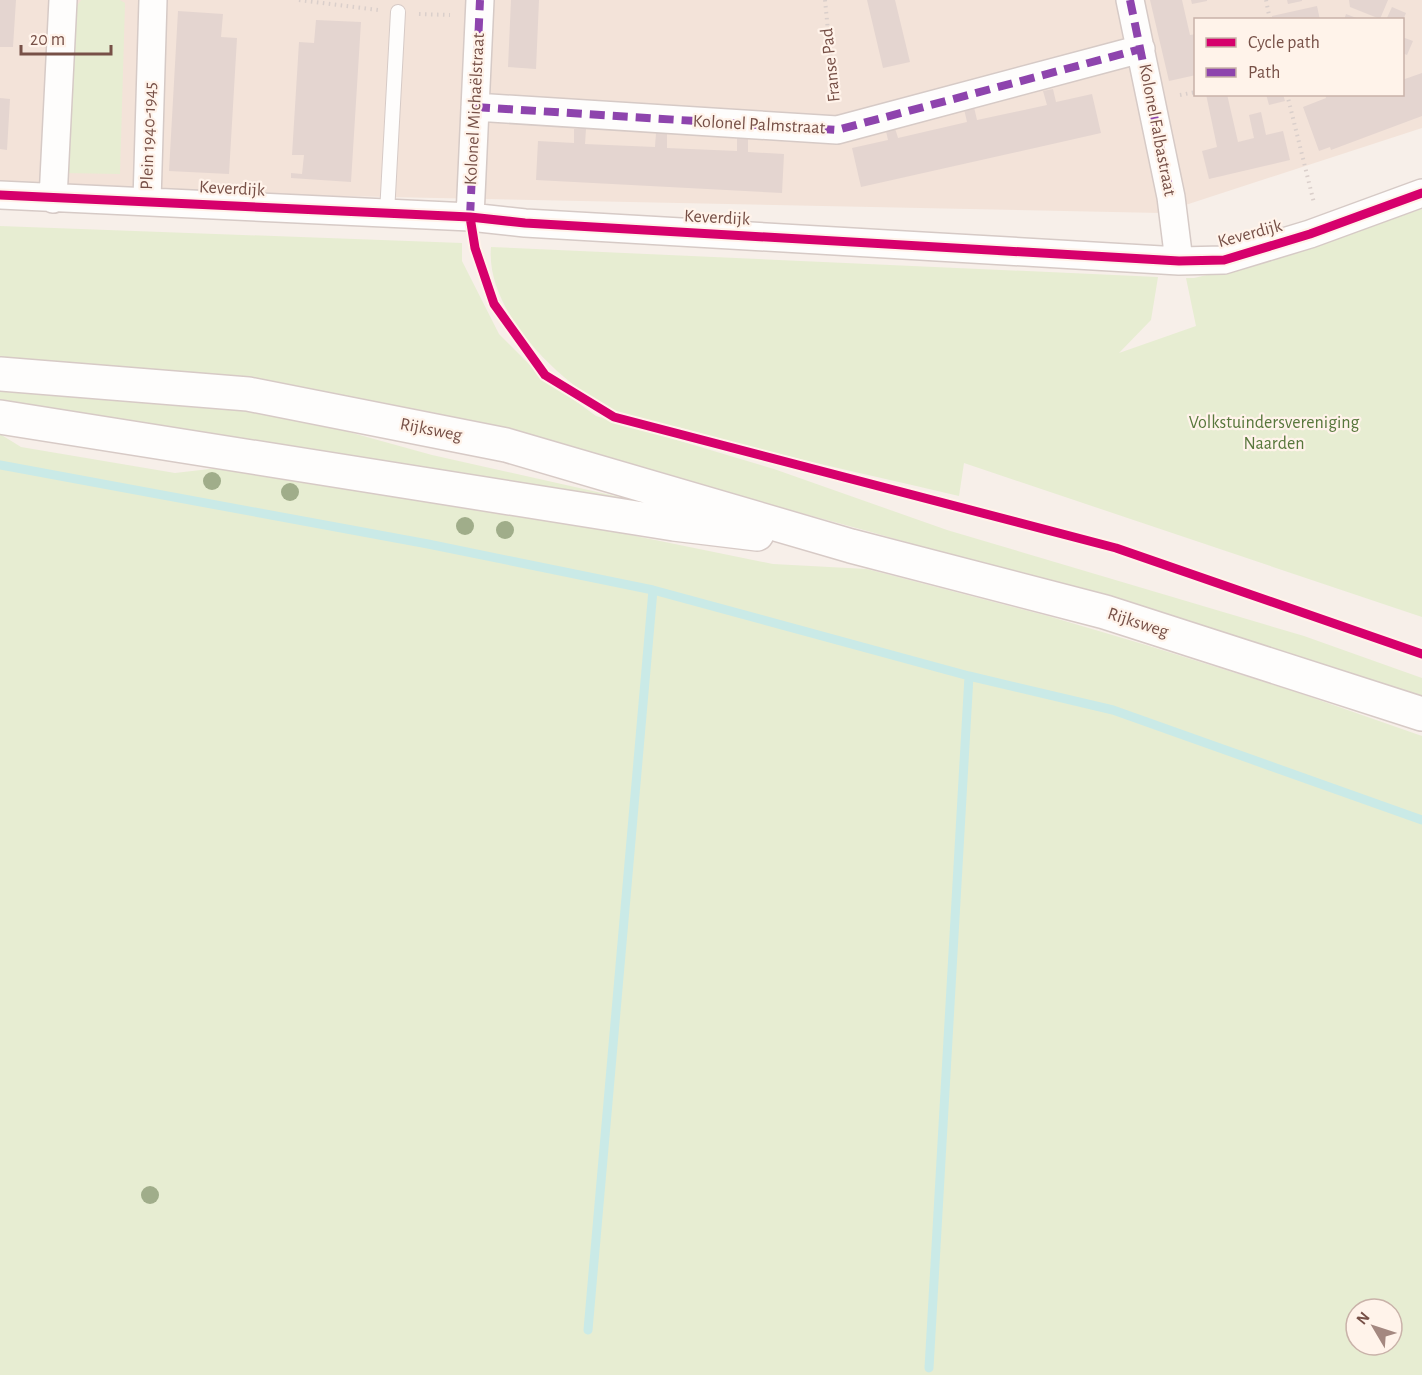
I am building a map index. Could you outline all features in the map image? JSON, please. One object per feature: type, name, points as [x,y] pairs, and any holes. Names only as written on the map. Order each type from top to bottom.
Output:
[{"type":"main road","name":"Rijksweg","points":[[0,374],[248,394],[506,445],[851,546],[1105,612],[1422,714]]},
{"type":"main road","name":"Rijksweg","points":[[0,417],[674,524],[851,546]]},
{"type":"street","points":[[53,199],[63,0]]},
{"type":"street","name":"Plein 1940-1945","points":[[147,201],[153,0]]},
{"type":"street","name":"Kolonel Michaëlstraat","points":[[470,217],[480,0]]},
{"type":"street","name":"Kolonel Falbastraat","points":[[1130,0],[1171,197],[1179,261]]},
{"type":"street","name":"Kolonel Palmstraat","points":[[475,107],[837,129],[1141,49]]},
{"type":"street","name":"Keverdijk","points":[[0,195],[470,217],[537,224],[1179,261],[1224,260],[1320,230],[1422,193]]},
{"type":"lane","points":[[387,213],[398,12]]},
{"type":"path","points":[[1266,0],[1270,18]]},
{"type":"path","points":[[1287,96],[1320,230]]},
{"type":"shaded area","points":[[0,0],[1422,0],[1422,128],[1161,213],[0,189]]},
{"type":"green space","points":[[81,0],[120,0],[125,3],[120,174],[63,173],[72,13]]},
{"type":"green space","name":"Volkstuindersvereniging Naarden","points":[[1422,209],[1422,617],[964,463],[959,496],[790,457],[641,420],[614,411],[571,383],[530,343],[513,320],[500,296],[492,271],[491,247],[1158,277],[1151,320],[1119,353],[1196,326],[1186,278],[1271,260]]},
{"type":"green space","points":[[0,226],[462,243],[462,261],[499,334],[540,375],[596,416],[774,469],[947,530],[1304,636],[1422,678],[1422,705],[1175,620],[871,532],[551,445],[0,366]]},
{"type":"green space","points":[[0,384],[262,408],[432,455],[749,526],[0,407]]},
{"type":"green space","points":[[0,434],[21,447],[175,473],[244,465],[528,514],[773,564],[867,569],[1048,616],[1146,645],[1296,692],[1422,736],[1422,1375],[0,1375]]},
{"type":"building","points":[[0,0],[16,0],[13,47],[0,47]]},
{"type":"building","points":[[511,0],[539,0],[536,69],[508,67]]},
{"type":"building","points":[[867,0],[895,0],[910,62],[883,68]]},
{"type":"building","points":[[1150,0],[1182,0],[1190,35],[1194,34],[1194,75],[1169,81]]},
{"type":"building","points":[[1191,0],[1207,0],[1207,1],[1192,4]]},
{"type":"building","points":[[1287,0],[1302,0],[1302,1],[1288,4]]},
{"type":"building","points":[[1349,0],[1388,0],[1380,18],[1350,7]]},
{"type":"building","points":[[1317,6],[1320,18],[1272,18],[1272,16]]},
{"type":"building","points":[[1392,7],[1406,13],[1404,18],[1387,18]]},
{"type":"building","points":[[178,11],[223,14],[221,37],[237,38],[229,174],[169,171]]},
{"type":"building","points":[[1346,14],[1356,18],[1345,18]]},
{"type":"building","points":[[316,20],[361,22],[351,182],[291,178],[291,173],[302,174],[304,155],[292,155],[299,42],[314,43]]},
{"type":"building","points":[[1404,38],[1413,41],[1407,55],[1404,54]]},
{"type":"building","points":[[1422,73],[1422,116],[1331,150],[1330,147],[1319,151],[1303,107],[1326,98],[1326,96],[1404,96],[1404,79]]},
{"type":"building","points":[[1053,89],[1056,102],[1092,94],[1101,133],[861,187],[852,148],[888,140],[885,127],[894,125],[898,138],[967,122],[964,109],[974,107],[977,120],[1047,105],[1043,91]]},
{"type":"building","points":[[1206,96],[1227,96],[1238,142],[1254,138],[1249,115],[1261,112],[1266,135],[1283,131],[1290,160],[1209,179],[1202,151],[1217,147]]},
{"type":"building","points":[[1267,96],[1284,96],[1285,101],[1269,105]]},
{"type":"building","points":[[0,98],[10,99],[7,150],[0,149]]},
{"type":"building","points":[[574,129],[586,129],[585,144],[655,147],[656,133],[667,133],[667,148],[737,151],[737,137],[748,138],[748,152],[784,154],[782,193],[536,180],[538,141],[574,143]]},
{"type":"waterway","points":[[0,465],[428,544],[653,590],[969,676]]},
{"type":"waterway","points":[[588,1330],[653,590]]},
{"type":"waterway","points":[[929,1368],[969,676],[1113,710],[1422,820]]},
{"type":"marked path","points":[[470,217],[480,0]]},
{"type":"marked path","points":[[1130,0],[1171,197]]},
{"type":"marked path","points":[[475,107],[837,130],[1141,49]]},
{"type":"cycle path","points":[[0,195],[470,217],[525,223],[1179,261],[1224,260],[1310,234],[1422,193]]},
{"type":"cycle path","points":[[470,217],[475,248],[494,304],[545,375],[614,417],[1116,548],[1422,654]]}]
